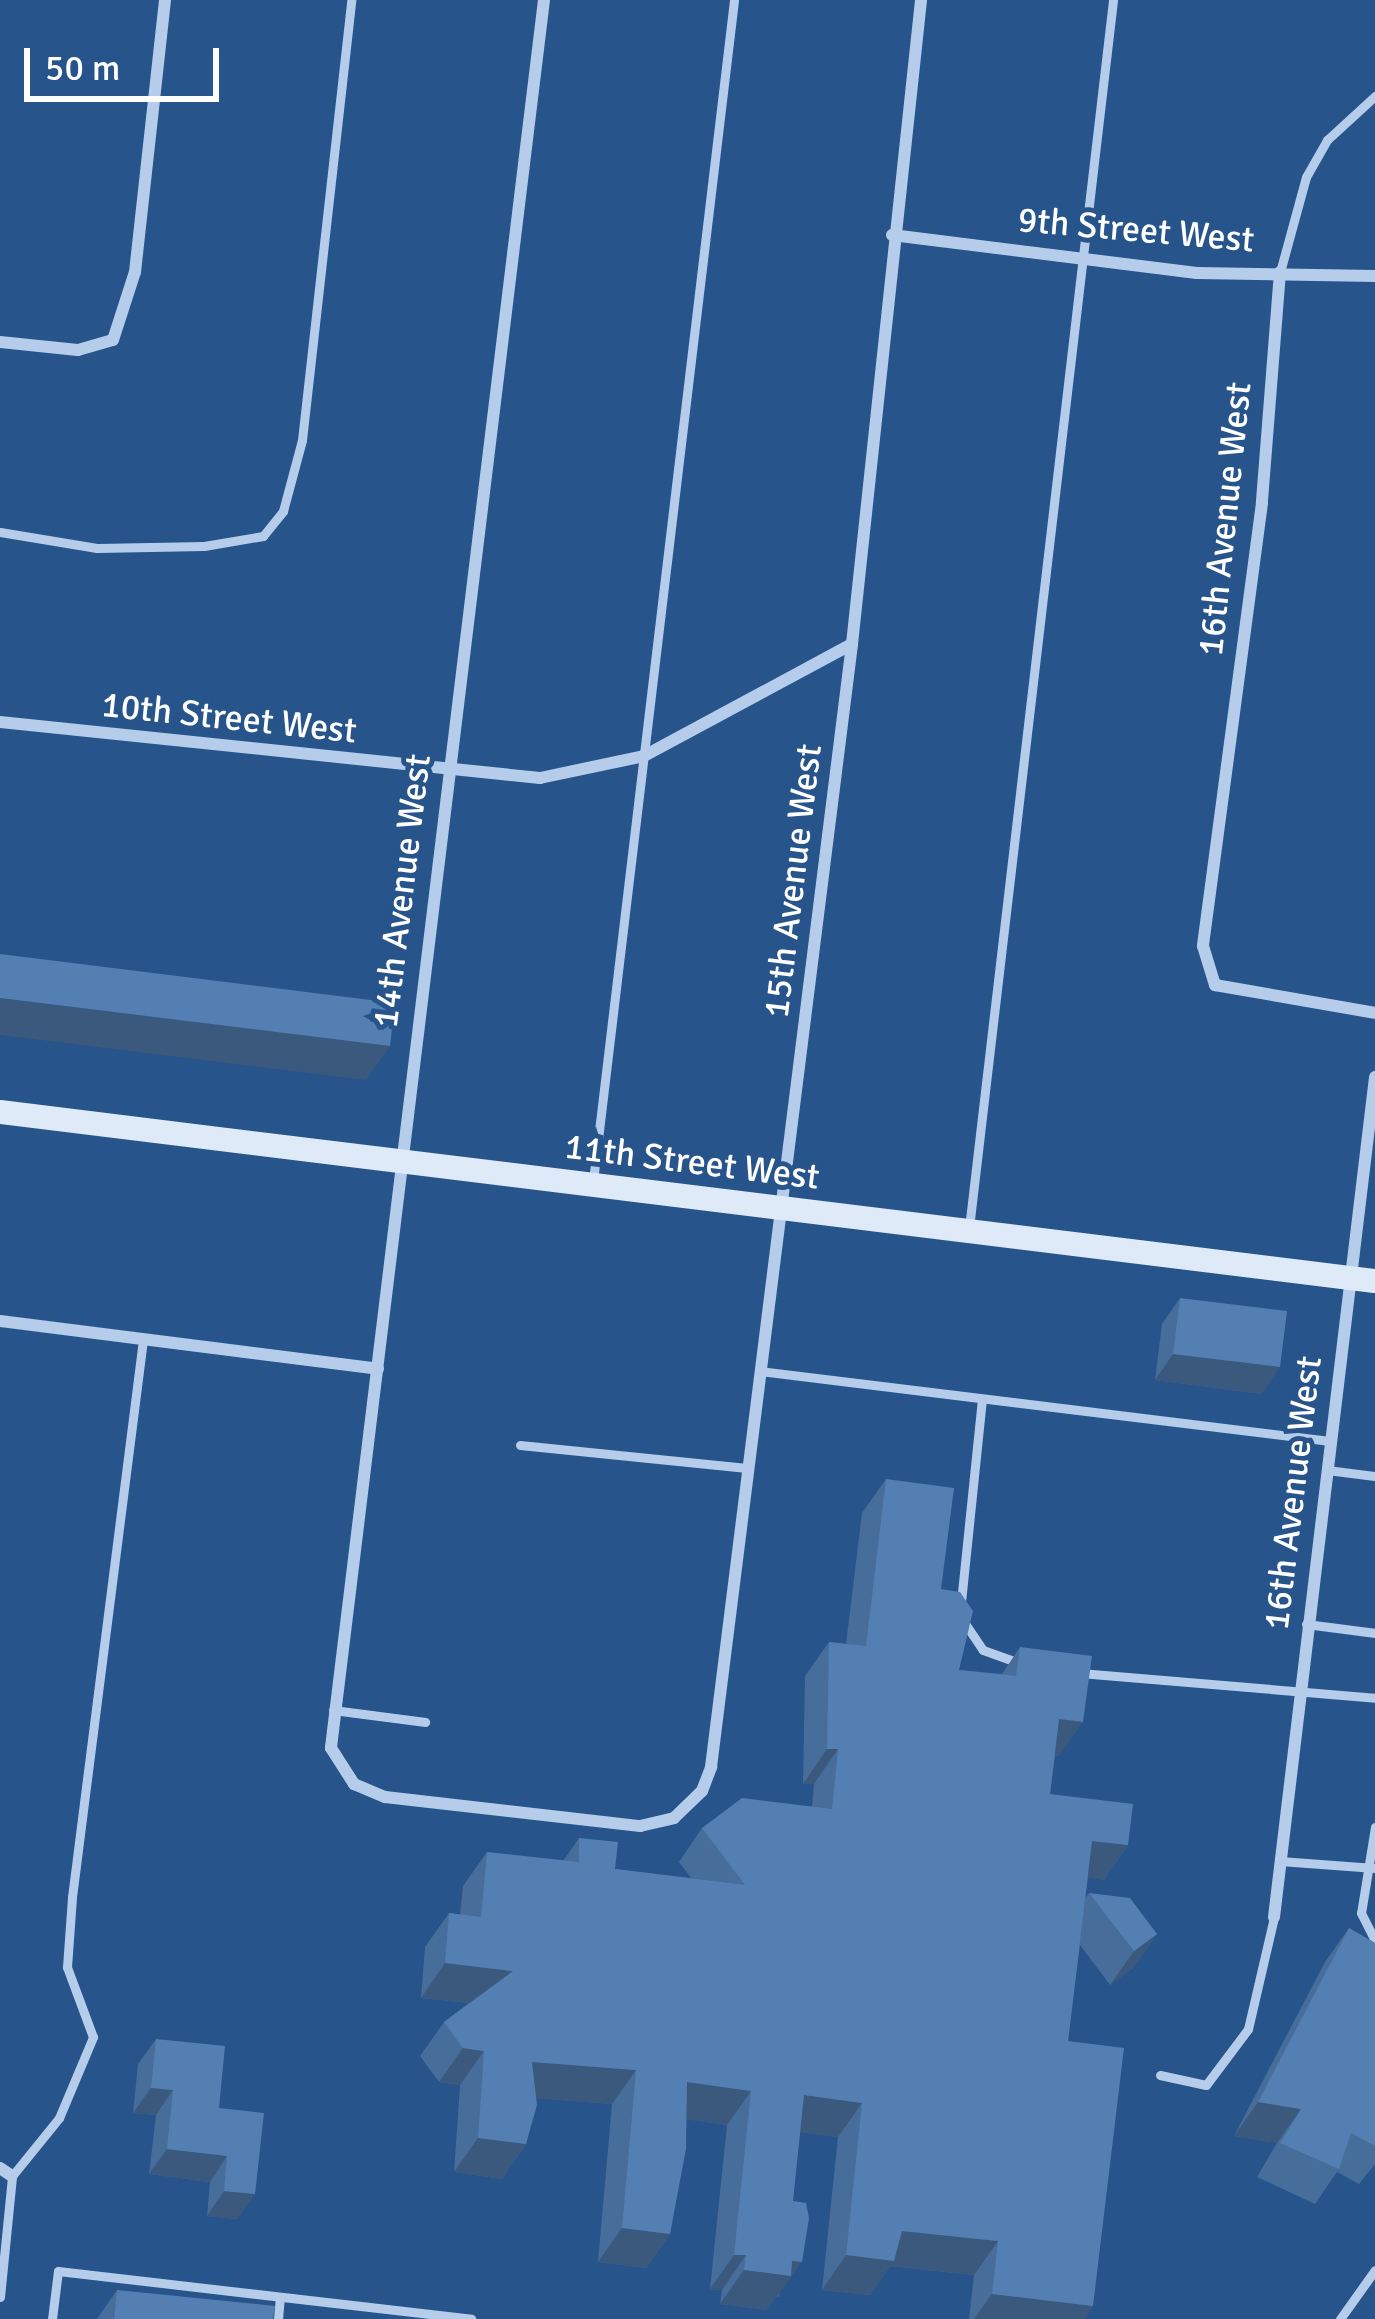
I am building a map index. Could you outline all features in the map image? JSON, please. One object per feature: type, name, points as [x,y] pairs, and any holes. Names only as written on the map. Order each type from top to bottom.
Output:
[{"type":"main road","name":"11th Street West","points":[[0,1112],[1363,1279]]},
{"type":"street","points":[[0,342],[78,350],[113,340],[135,272],[165,0]]},
{"type":"street","name":"14th Avenue West","points":[[354,1784],[331,1748],[333,1710],[544,0]]},
{"type":"street","name":"15th Avenue West","points":[[354,1784],[385,1797],[640,1826],[674,1817],[702,1791],[710,1767],[852,644],[892,235],[921,0]]},
{"type":"street","name":"9th Street West","points":[[892,235],[1197,273],[1375,276]]},
{"type":"street","name":"16th Avenue West","points":[[1280,272],[1262,503],[1203,946],[1215,985],[1375,1013]]},
{"type":"street","name":"10th Street West","points":[[0,722],[447,773],[540,778],[644,756],[852,644]]},
{"type":"street","name":"16th Avenue West","points":[[1274,1917],[1330,1441],[1363,1279],[1375,1076]]},
{"type":"street","points":[[0,1321],[378,1370]]},
{"type":"lane","points":[[0,532],[97,548],[204,546],[263,536],[283,511],[302,440],[352,0]]},
{"type":"lane","points":[[592,1186],[734,0]]},
{"type":"lane","points":[[968,1231],[1113,0]]},
{"type":"lane","points":[[1280,272],[1316,158],[1375,96]]},
{"type":"lane","points":[[0,2297],[6,2172],[59,2118],[93,2037],[67,1967],[72,1897],[143,1340]]},
{"type":"lane","points":[[760,1371],[1330,1441]]},
{"type":"lane","points":[[982,1399],[962,1621],[983,1650],[1042,1667]]},
{"type":"lane","points":[[520,1444],[747,1468]]},
{"type":"lane","points":[[1326,1470],[1375,1476]]},
{"type":"lane","points":[[1306,1624],[1375,1633]]},
{"type":"lane","points":[[1060,1670],[1375,1699]]},
{"type":"lane","points":[[333,1710],[425,1722]]},
{"type":"lane","points":[[1375,1827],[1361,1913],[1375,1940]]},
{"type":"lane","points":[[1280,1862],[1371,1868]]},
{"type":"lane","points":[[1160,2075],[1206,2085],[1248,2029],[1274,1917]]},
{"type":"lane","points":[[1340,2319],[1375,2270]]},
{"type":"lane","points":[[52,2319],[58,2271],[471,2319]]},
{"type":"lane","points":[[278,2319],[280,2298]]},
{"type":"building","points":[[0,954],[395,1003],[390,1046],[0,998]]},
{"type":"building","points":[[1180,1298],[1287,1311],[1280,1367],[1173,1354]]},
{"type":"building","points":[[886,1479],[954,1488],[941,1589],[960,1592],[973,1611],[959,1670],[1016,1676],[1020,1647],[1092,1656],[1083,1722],[1059,1719],[1050,1794],[1133,1804],[1128,1845],[1092,1841],[1068,2041],[1124,2048],[1093,2306],[992,2294],[998,2241],[902,2231],[894,2261],[846,2255],[862,2103],[804,2095],[793,2201],[806,2203],[809,2218],[802,2262],[792,2261],[791,2276],[744,2270],[746,2255],[734,2255],[751,2091],[687,2082],[686,2149],[670,2234],[622,2228],[636,2070],[532,2062],[537,2105],[526,2144],[478,2138],[484,2051],[463,2048],[444,2022],[513,1971],[445,1963],[449,1913],[481,1917],[487,1852],[579,1862],[579,1838],[618,1842],[615,1869],[745,1885],[702,1828],[742,1798],[832,1809],[838,1749],[827,1749],[829,1642],[866,1646]]},
{"type":"building","points":[[1089,1893],[1130,1898],[1157,1934],[1134,1951]]},
{"type":"building","points":[[1349,1928],[1375,1943],[1375,2146],[1351,2133],[1339,2169],[1280,2143],[1301,2109],[1258,2102]]},
{"type":"building","points":[[156,2039],[225,2046],[219,2108],[264,2113],[255,2194],[224,2191],[227,2156],[167,2149],[173,2090],[151,2088]]},
{"type":"building","points":[[117,2290],[275,2306],[273,2319],[114,2319]]}]
